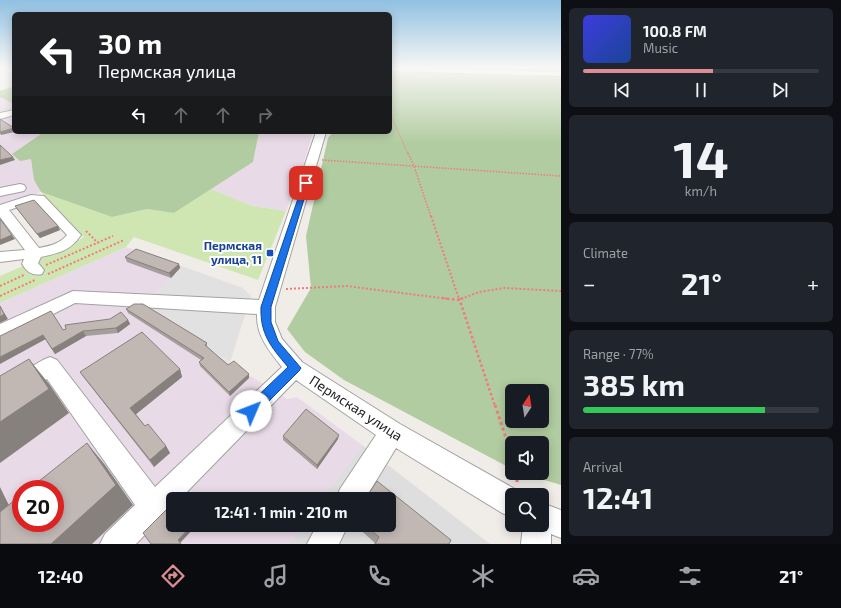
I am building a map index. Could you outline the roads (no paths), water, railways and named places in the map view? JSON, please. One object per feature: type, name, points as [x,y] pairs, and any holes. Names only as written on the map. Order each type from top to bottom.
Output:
[{"type":"street","points":[[0,116],[12,113]]},
{"type":"street","name":"Пермская улица","points":[[320,134],[269,299],[266,322],[274,343],[295,368],[392,432],[505,499]]},
{"type":"street","points":[[0,192],[20,188]]},
{"type":"street","points":[[0,257],[47,252],[72,239],[73,233],[38,199],[28,200],[0,209],[35,253]]},
{"type":"street","points":[[35,253],[30,264],[38,275]]},
{"type":"street","points":[[0,333],[74,297],[247,308],[269,299]]},
{"type":"street","points":[[0,397],[50,366],[153,507]]},
{"type":"street","points":[[116,543],[295,368]]},
{"type":"street","points":[[354,492],[392,432]]},
{"type":"street","points":[[549,520],[561,524]]},
{"type":"street","points":[[322,544],[330,532]]},
{"type":"street","points":[[536,544],[537,532]]},
{"type":"place","name":"Пермская улица, 11","points":[[270,253]]}]
